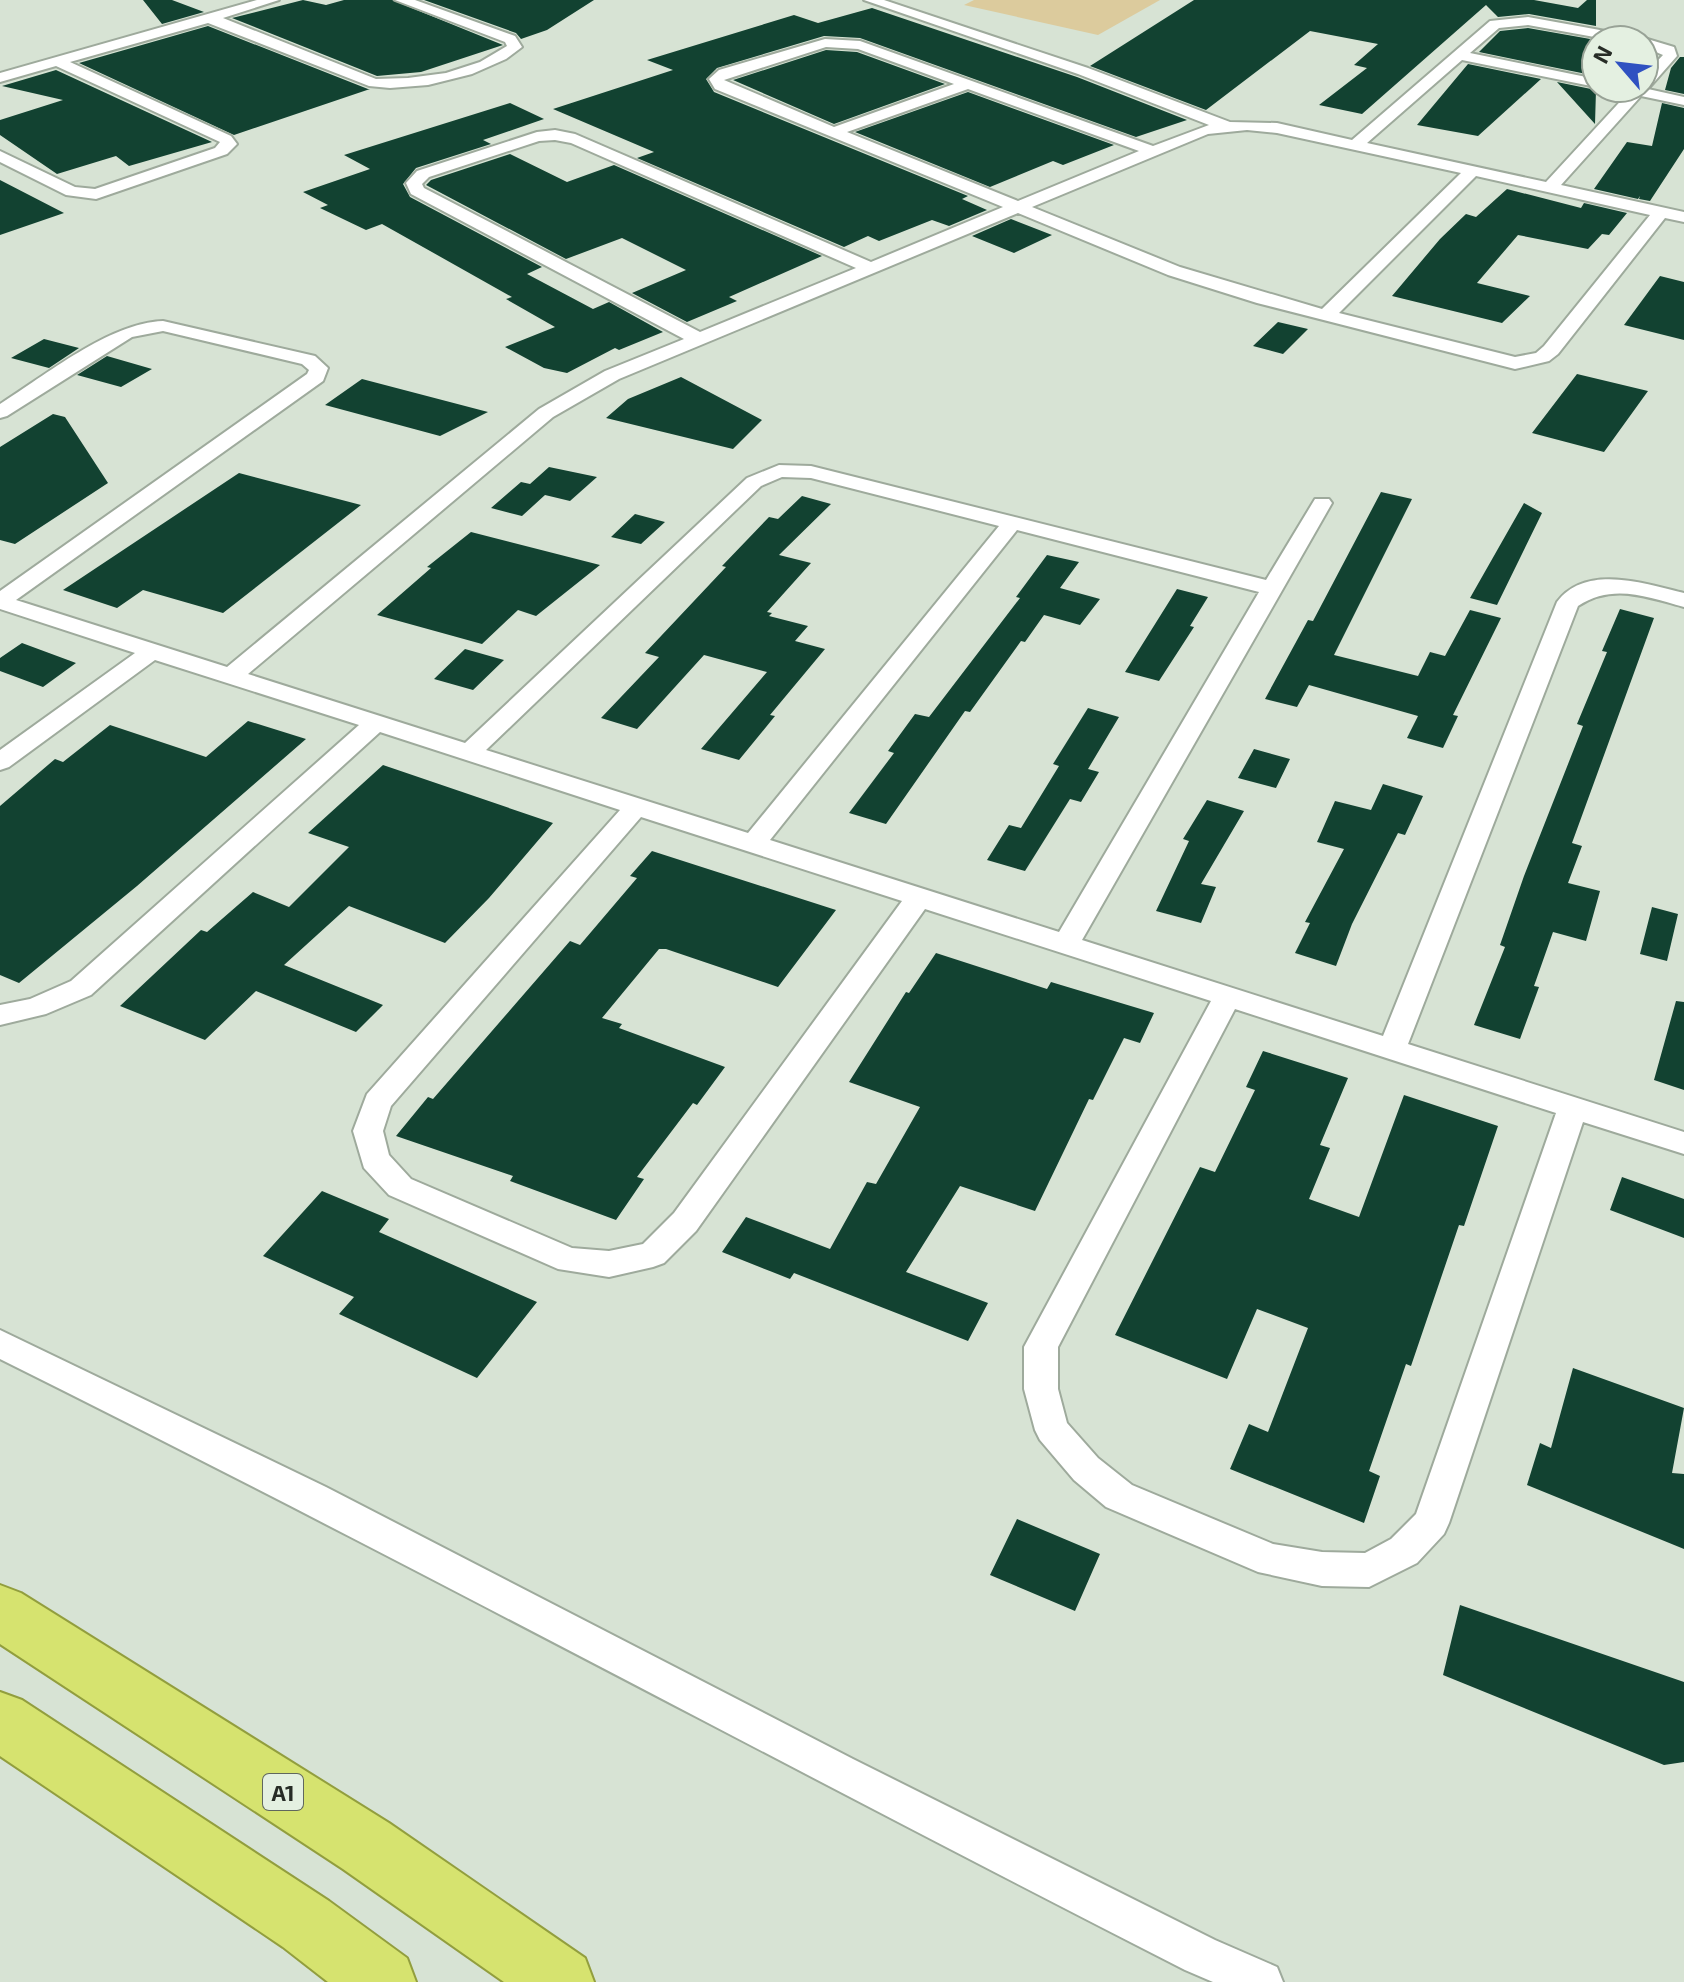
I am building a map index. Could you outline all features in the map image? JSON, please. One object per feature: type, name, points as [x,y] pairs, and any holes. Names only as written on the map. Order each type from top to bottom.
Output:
[{"type":"highway","name":"A1","points":[[0,1612],[366,1846],[561,1982]]},
{"type":"highway","points":[[0,1721],[306,1924],[383,1982]]},
{"type":"street","points":[[0,78],[272,0]]},
{"type":"street","points":[[209,18],[374,83],[424,83],[503,57],[515,47],[510,39],[402,0]]},
{"type":"street","points":[[871,0],[1083,71],[1226,126]]},
{"type":"street","points":[[1358,143],[1495,24],[1528,21],[1580,30]]},
{"type":"street","points":[[1153,151],[860,45],[839,42],[796,51],[724,73],[716,79],[720,86],[1174,271],[1263,299],[1501,361],[1529,362],[1551,350],[1661,212]]},
{"type":"street","points":[[1660,47],[1669,50],[1670,56],[1660,65]]},
{"type":"street","points":[[1460,55],[1580,80]]},
{"type":"street","points":[[0,156],[72,192],[96,194],[221,151],[229,144],[226,139],[58,62]]},
{"type":"street","points":[[834,132],[968,84]]},
{"type":"street","points":[[1660,94],[1684,101]]},
{"type":"street","points":[[1551,186],[1622,104]]},
{"type":"street","points":[[231,676],[546,413],[612,375],[1017,205],[1205,130],[1226,126],[1277,128],[1358,143],[1684,217]]},
{"type":"street","points":[[699,339],[417,191],[414,183],[423,174],[537,137],[555,135],[575,139],[870,268]]},
{"type":"street","points":[[1326,315],[1473,170]]},
{"type":"street","points":[[0,412],[126,333],[143,327],[163,326],[308,360],[319,368],[316,377],[0,601]]},
{"type":"street","points":[[468,753],[754,482],[765,475],[795,470],[811,472],[1271,588]]},
{"type":"street","points":[[1066,944],[1322,503]]},
{"type":"street","points":[[753,844],[1011,524]]},
{"type":"street","points":[[1392,1049],[1568,602],[1586,588],[1611,584],[1684,600]]},
{"type":"street","points":[[0,601],[1684,1143]]},
{"type":"street","points":[[0,762],[152,651]]},
{"type":"street","points":[[0,1015],[36,1007],[81,988],[376,723]]},
{"type":"street","points":[[636,807],[377,1102],[368,1131],[375,1160],[400,1187],[569,1260],[609,1264],[653,1254],[685,1222],[919,897]]},
{"type":"street","points":[[1228,996],[1041,1347],[1041,1389],[1052,1430],[1086,1469],[1119,1496],[1271,1560],[1322,1569],[1369,1570],[1404,1551],[1431,1523],[1573,1108]]},
{"type":"street","points":[[5,1353],[313,1498],[839,1773],[1200,1955],[1262,1982]]},
{"type":"shaded area","points":[[974,0],[1160,0],[1098,35],[964,5]]},
{"type":"building","points":[[143,0],[172,0],[204,12],[162,24]]},
{"type":"building","points":[[303,0],[326,5],[344,0],[392,0],[503,45],[421,72],[377,76],[232,18]]},
{"type":"building","points":[[424,0],[594,0],[547,30],[521,39],[516,33]]},
{"type":"building","points":[[1194,0],[1534,0],[1578,8],[1587,0],[1596,0],[1596,24],[1529,14],[1498,17],[1486,5],[1362,114],[1319,105],[1367,68],[1354,65],[1378,44],[1310,31],[1206,110],[1090,66]]},
{"type":"building","points":[[872,8],[1077,77],[1187,120],[1136,137],[860,38],[824,36],[717,68],[706,79],[714,92],[968,196],[962,199],[987,210],[949,226],[932,220],[879,241],[868,236],[844,247],[637,158],[654,152],[553,109],[673,70],[647,60],[794,15],[818,23]]},
{"type":"building","points":[[208,26],[370,89],[234,135],[79,63]]},
{"type":"building","points":[[1528,28],[1580,37],[1580,73],[1479,52],[1500,31]]},
{"type":"building","points":[[826,50],[857,52],[945,84],[834,124],[733,80]]},
{"type":"building","points":[[1680,57],[1684,57],[1684,94],[1665,90],[1671,68]]},
{"type":"building","points":[[1468,64],[1541,79],[1478,136],[1417,125]]},
{"type":"building","points":[[56,70],[212,142],[129,166],[116,156],[57,174],[0,135],[0,120],[63,100],[2,86]]},
{"type":"building","points":[[1557,82],[1580,87],[1580,104],[1596,104],[1595,124]]},
{"type":"building","points":[[968,92],[1114,145],[1063,165],[1053,161],[990,187],[855,132]]},
{"type":"building","points":[[510,103],[544,119],[483,140],[491,144],[416,168],[403,184],[410,197],[542,267],[527,274],[593,309],[609,302],[663,332],[619,350],[615,348],[567,373],[544,368],[505,347],[555,327],[506,299],[512,297],[382,224],[366,230],[320,208],[328,205],[303,192],[370,169],[344,155]]},
{"type":"building","points":[[1662,103],[1684,108],[1684,149],[1650,201],[1639,199],[1640,196],[1638,199],[1594,189],[1627,142],[1652,146]]},
{"type":"building","points":[[510,154],[567,182],[614,165],[822,256],[729,297],[737,301],[687,322],[632,293],[686,270],[622,238],[566,259],[426,185],[431,180]]},
{"type":"building","points":[[0,180],[64,213],[0,235]]},
{"type":"building","points":[[1507,189],[1581,208],[1584,203],[1627,213],[1609,235],[1602,234],[1588,249],[1518,235],[1477,283],[1530,296],[1502,323],[1392,296],[1440,239],[1466,214],[1476,217]]},
{"type":"building","points":[[1011,219],[1052,235],[1014,253],[972,236]]},
{"type":"building","points":[[1660,276],[1684,282],[1684,340],[1624,325]]},
{"type":"building","points":[[1278,322],[1308,329],[1283,354],[1253,346]]},
{"type":"building","points":[[44,339],[79,348],[49,368],[11,358]]},
{"type":"building","points":[[107,356],[152,369],[121,387],[77,375]]},
{"type":"building","points":[[1577,374],[1648,391],[1604,452],[1532,433]]},
{"type":"building","points":[[681,377],[762,420],[733,449],[606,418],[628,399]]},
{"type":"building","points":[[362,379],[488,412],[440,436],[325,405]]},
{"type":"building","points":[[53,414],[65,417],[108,483],[15,544],[0,540],[0,447]]},
{"type":"building","points":[[549,467],[597,477],[570,501],[545,495],[522,516],[491,508],[521,482],[530,484]]},
{"type":"building","points":[[239,473],[361,505],[223,613],[143,590],[117,608],[63,590]]},
{"type":"building","points":[[1381,492],[1412,499],[1334,655],[1418,676],[1430,652],[1445,656],[1470,610],[1501,618],[1453,715],[1458,716],[1443,748],[1407,738],[1418,716],[1309,685],[1297,707],[1265,699],[1308,620],[1313,621]]},
{"type":"building","points":[[802,496],[831,504],[779,555],[811,563],[767,612],[772,613],[769,616],[808,626],[795,641],[825,649],[770,715],[775,716],[739,760],[701,749],[767,672],[704,655],[637,729],[601,718],[659,657],[645,653],[726,567],[722,566],[769,517],[778,519]]},
{"type":"building","points":[[1524,503],[1542,513],[1497,605],[1470,598]]},
{"type":"building","points":[[635,514],[665,522],[641,544],[611,537]]},
{"type":"building","points":[[471,532],[600,565],[536,616],[518,610],[482,644],[377,615],[431,568],[427,567]]},
{"type":"building","points":[[1047,555],[1079,562],[1060,588],[1100,599],[1080,625],[1044,615],[1025,642],[1021,641],[970,712],[965,711],[886,824],[849,813],[894,753],[888,751],[915,714],[929,717],[1020,598],[1016,597]]},
{"type":"building","points":[[1177,589],[1208,597],[1190,626],[1194,627],[1159,681],[1125,672]]},
{"type":"building","points":[[1620,609],[1654,618],[1572,843],[1582,846],[1568,883],[1600,891],[1586,941],[1553,932],[1534,986],[1539,987],[1520,1039],[1474,1025],[1505,947],[1500,945],[1524,876],[1583,726],[1577,724],[1607,652],[1602,651]]},
{"type":"building","points":[[22,643],[76,663],[43,687],[0,671],[0,658]]},
{"type":"building","points":[[465,649],[504,660],[473,690],[434,679]]},
{"type":"building","points":[[1088,708],[1119,717],[1088,769],[1099,772],[1081,802],[1070,799],[1025,871],[987,860],[1009,825],[1021,828],[1059,766],[1053,764]]},
{"type":"building","points":[[248,721],[306,739],[137,886],[19,983],[0,975],[0,806],[55,759],[63,762],[110,725],[206,757]]},
{"type":"building","points":[[1254,749],[1290,759],[1276,788],[1238,778]]},
{"type":"building","points":[[383,765],[553,823],[489,898],[445,943],[349,906],[284,965],[383,1005],[356,1032],[256,991],[205,1040],[120,1006],[201,930],[207,932],[253,892],[289,907],[349,847],[308,833]]},
{"type":"building","points":[[1383,784],[1423,796],[1405,835],[1398,833],[1352,924],[1336,966],[1295,953],[1310,923],[1305,922],[1344,849],[1317,842],[1335,801],[1371,810]]},
{"type":"building","points":[[1207,800],[1244,811],[1201,884],[1216,887],[1201,923],[1156,911],[1189,841],[1183,839]]},
{"type":"building","points":[[652,851],[836,910],[778,987],[659,949],[602,1018],[622,1024],[619,1028],[725,1067],[697,1105],[693,1103],[637,1177],[644,1179],[616,1220],[510,1181],[513,1176],[396,1136],[428,1097],[433,1099],[570,941],[580,945],[637,878],[630,876]]},
{"type":"building","points":[[1652,907],[1678,914],[1667,961],[1640,954]]},
{"type":"building","points":[[936,953],[1047,989],[1051,982],[1154,1013],[1140,1043],[1124,1038],[1093,1100],[1089,1099],[1035,1211],[960,1186],[906,1272],[988,1303],[968,1341],[794,1273],[790,1279],[722,1252],[746,1217],[830,1249],[867,1182],[876,1184],[920,1107],[849,1082],[906,992],[909,993]]},
{"type":"building","points":[[1676,1001],[1684,1002],[1684,1090],[1654,1080]]},
{"type":"building","points":[[1263,1051],[1348,1078],[1320,1145],[1330,1148],[1309,1199],[1359,1217],[1404,1095],[1498,1126],[1464,1226],[1459,1225],[1411,1366],[1406,1364],[1369,1471],[1380,1476],[1364,1523],[1230,1469],[1249,1424],[1268,1432],[1308,1328],[1257,1309],[1227,1379],[1115,1335],[1200,1167],[1215,1172],[1255,1090],[1246,1087]]},
{"type":"building","points":[[1622,1177],[1684,1199],[1684,1238],[1610,1210]]},
{"type":"building","points":[[322,1191],[389,1219],[379,1232],[537,1302],[477,1378],[339,1314],[354,1297],[263,1256]]},
{"type":"building","points":[[1573,1368],[1684,1408],[1672,1473],[1684,1474],[1684,1549],[1527,1485],[1540,1443],[1551,1448]]},
{"type":"building","points":[[1017,1519],[1100,1554],[1075,1611],[990,1575]]},
{"type":"building","points":[[1460,1605],[1684,1682],[1684,1762],[1664,1765],[1443,1675]]}]
